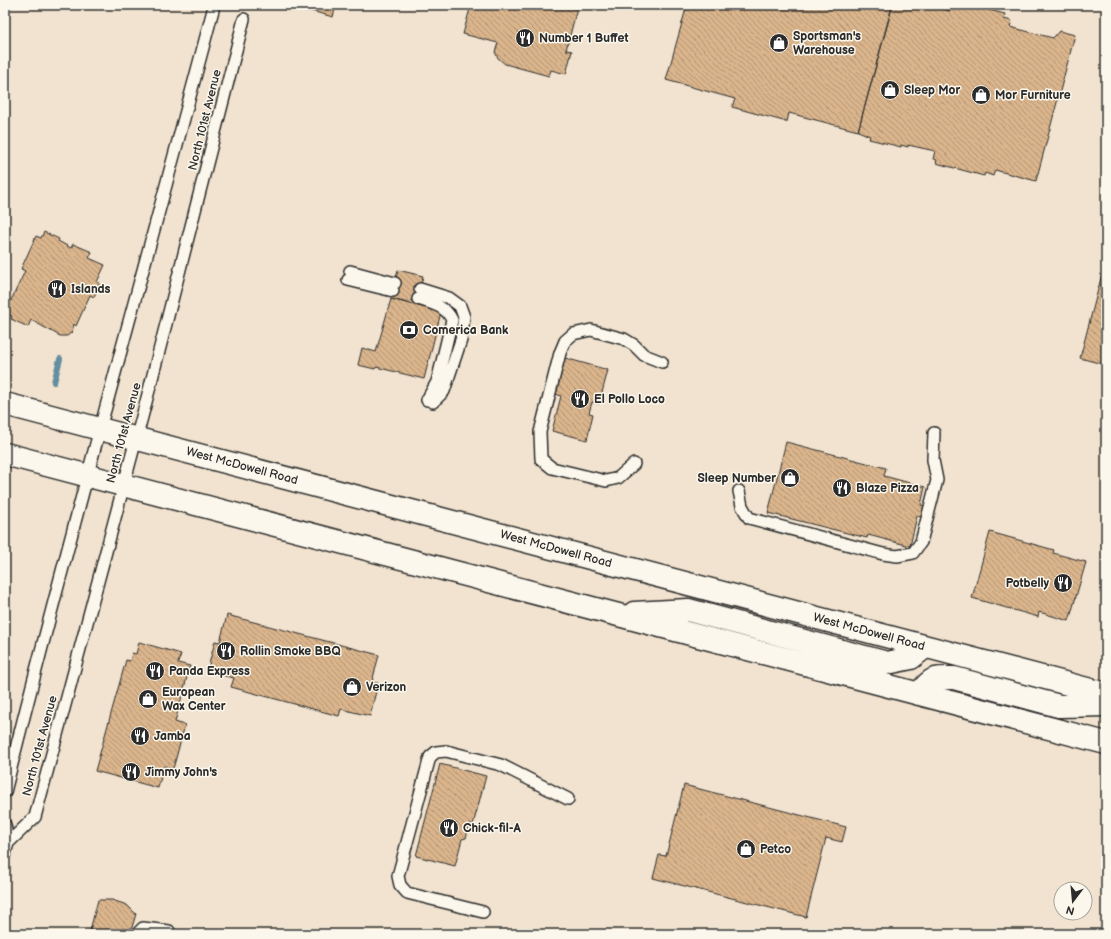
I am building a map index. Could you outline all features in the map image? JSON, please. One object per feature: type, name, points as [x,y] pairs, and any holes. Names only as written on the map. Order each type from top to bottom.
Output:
[{"type":"main road","name":"West McDowell Road","points":[[5,404],[1106,694]]},
{"type":"main road","points":[[5,454],[1106,743]]},
{"type":"main road","points":[[615,614],[688,610],[887,663],[911,658],[925,647]]},
{"type":"main road","points":[[919,694],[930,680],[939,678],[954,678],[1058,706],[1106,705]]},
{"type":"lane","name":"North 101st Avenue","points":[[5,792],[39,654],[214,10]]},
{"type":"lane","name":"North 101st Avenue","points":[[6,849],[35,817],[244,19]]},
{"type":"lane","points":[[349,276],[394,287]]},
{"type":"lane","points":[[419,294],[449,298],[460,306],[464,317],[461,340],[444,391],[430,401]]},
{"type":"lane","points":[[634,464],[618,478],[606,481],[552,468],[541,459],[540,432],[560,354],[565,341],[573,334],[591,330],[624,339],[634,345],[644,355],[662,362]]},
{"type":"lane","points":[[739,491],[742,506],[749,518],[883,554],[897,556],[913,552],[921,542],[937,480],[933,460],[934,433]]},
{"type":"lane","points":[[483,912],[407,893],[400,885],[398,876],[430,757],[436,752],[446,751],[501,765],[568,799]]},
{"type":"lane","name":"North 101st Avenue","points":[[5,825],[6,849]]},
{"type":"lane","points":[[137,934],[142,928],[169,931]]},
{"type":"building","points":[[305,5],[336,5],[333,17],[304,9]]},
{"type":"building","name":"Number 1 Buffet","points":[[471,5],[578,5],[566,50],[572,51],[566,74],[551,70],[549,76],[505,64],[498,58],[495,52],[498,43],[463,34]]},
{"type":"building","name":"Sportsman's Warehouse","points":[[687,5],[892,6],[858,131],[789,113],[787,122],[732,107],[735,99],[666,80]]},
{"type":"building","points":[[893,5],[928,5],[950,11],[952,5],[969,5],[1005,14],[1004,19],[1012,21],[1010,27],[1053,38],[1059,31],[1075,35],[1036,181],[995,170],[993,176],[985,173],[984,176],[936,163],[937,160],[933,159],[935,151],[908,145],[908,147],[901,145],[901,147],[869,139],[870,136],[858,131]]},
{"type":"building","name":"Islands","points":[[44,232],[59,239],[58,241],[71,248],[73,244],[92,252],[89,258],[105,265],[97,282],[100,283],[94,297],[90,295],[76,326],[74,324],[72,332],[67,336],[60,336],[31,320],[28,327],[11,319],[12,316],[5,313],[25,271],[21,269],[36,236],[41,238]]},
{"type":"building","points":[[1106,259],[1106,365],[1080,358]]},
{"type":"building","points":[[398,270],[423,276],[416,305],[391,299]]},
{"type":"building","name":"Comerica Bank","points":[[391,299],[441,312],[424,379],[376,367],[375,369],[358,365],[362,348],[376,352]]},
{"type":"building","name":"El Pollo Loco","points":[[565,358],[608,370],[599,404],[592,402],[589,413],[593,414],[587,440],[552,431],[561,396],[556,394]]},
{"type":"building","points":[[786,442],[886,468],[884,476],[925,487],[921,505],[925,506],[921,517],[917,516],[910,546],[868,535],[867,538],[768,513]]},
{"type":"building","points":[[990,532],[1054,550],[1053,553],[1086,562],[1069,621],[1039,612],[1038,617],[972,598]]},
{"type":"building","points":[[227,615],[379,655],[372,682],[378,683],[370,716],[341,709],[339,716],[231,687],[234,678],[207,672],[215,641],[220,642]]},
{"type":"building","points":[[139,642],[181,654],[178,663],[190,666],[175,722],[185,725],[173,769],[164,766],[158,788],[95,771],[126,660],[130,661],[132,653],[136,654]]},
{"type":"building","points":[[440,764],[486,776],[473,825],[470,824],[466,838],[462,839],[455,866],[416,856]]},
{"type":"building","name":"Petco","points":[[684,785],[846,827],[842,842],[826,838],[806,917],[653,878],[659,855],[666,856]]},
{"type":"building","points":[[98,900],[112,900],[127,905],[136,914],[130,934],[89,934]]},
{"type":"waterway","points":[[54,382],[60,359]]},
{"type":"place","name":"Number 1 Buffet","points":[[525,38]]},
{"type":"place","name":"Sportsman's Warehouse","points":[[779,43]]},
{"type":"place","name":"Sleep Mor","points":[[890,90]]},
{"type":"place","name":"Mor Furniture","points":[[981,95]]},
{"type":"place","name":"Islands","points":[[57,289]]},
{"type":"place","name":"Comerica Bank","points":[[409,330]]},
{"type":"place","name":"El Pollo Loco","points":[[580,399]]},
{"type":"place","name":"Sleep Number","points":[[790,478]]},
{"type":"place","name":"Blaze Pizza","points":[[842,488]]},
{"type":"place","name":"Potbelly","points":[[1063,583]]},
{"type":"place","name":"Rollin Smoke BBQ","points":[[226,651]]},
{"type":"place","name":"Panda Express","points":[[155,671]]},
{"type":"place","name":"Verizon","points":[[352,687]]},
{"type":"place","name":"European Wax Center","points":[[148,699]]},
{"type":"place","name":"Jamba","points":[[140,736]]},
{"type":"place","name":"Jimmy John's","points":[[131,772]]},
{"type":"place","name":"Chick-fil-A","points":[[449,828]]},
{"type":"place","name":"Petco","points":[[746,849]]}]
